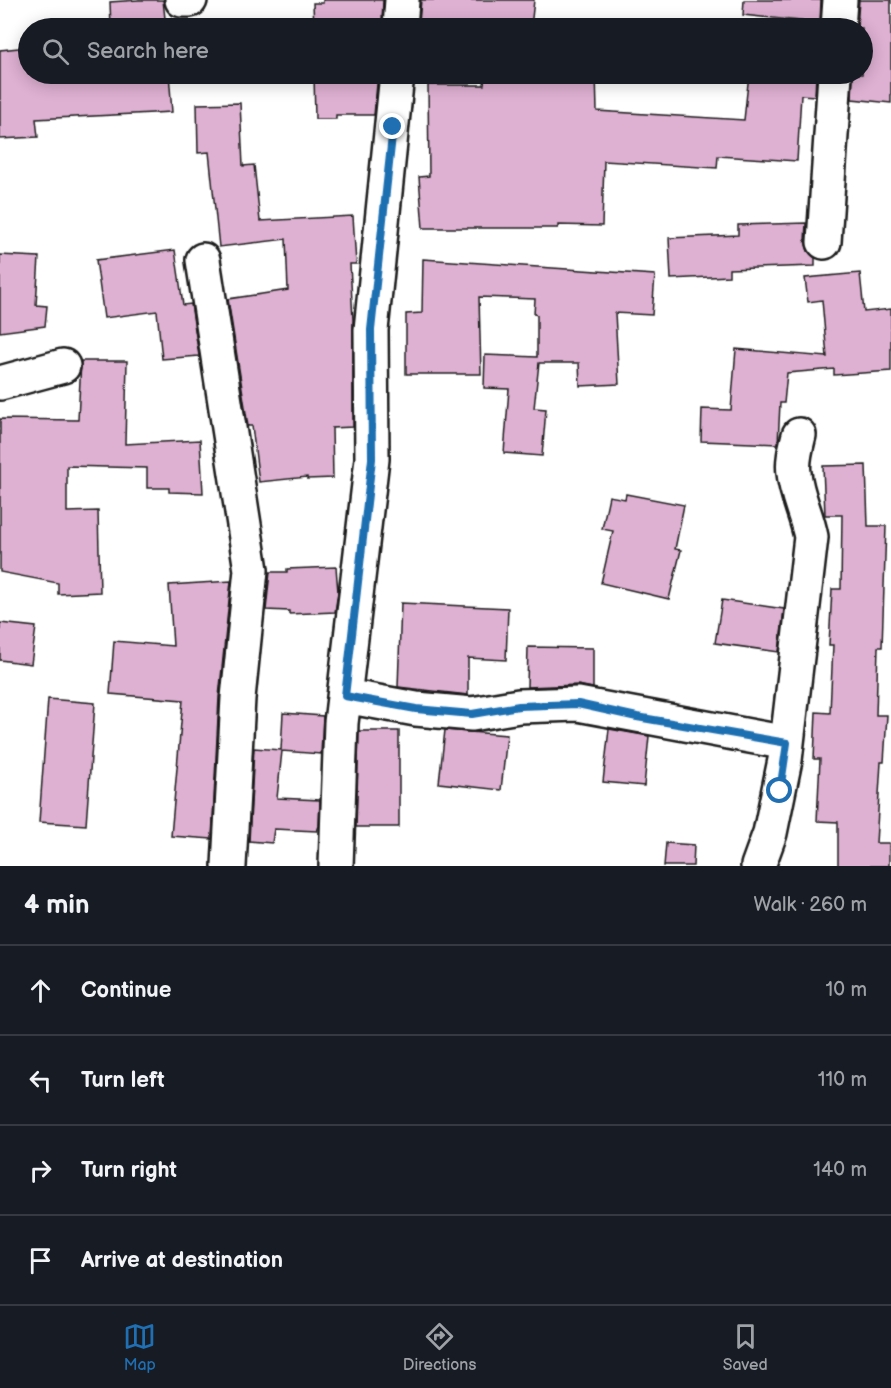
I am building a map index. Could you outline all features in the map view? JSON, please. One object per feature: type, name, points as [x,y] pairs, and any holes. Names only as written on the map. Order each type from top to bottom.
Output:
[{"type":"street","points":[[182,0],[190,0]]},
{"type":"street","points":[[401,18],[402,0]]},
{"type":"street","points":[[839,18],[840,0]]},
{"type":"street","points":[[336,866],[341,723],[372,459],[371,330],[396,84]]},
{"type":"street","points":[[824,242],[834,84]]},
{"type":"street","points":[[203,260],[251,570],[238,698],[229,866]]},
{"type":"street","points":[[0,383],[63,366]]},
{"type":"street","points":[[758,866],[770,833],[780,791],[811,537],[793,471],[799,435]]},
{"type":"street","points":[[345,696],[416,709],[472,714],[519,706],[578,704],[637,717],[787,743]]},
{"type":"building","points":[[163,0],[165,18],[111,18],[110,2]]},
{"type":"building","points":[[323,0],[383,0],[382,18],[314,18],[313,3],[323,3]]},
{"type":"building","points":[[421,0],[534,0],[532,18],[419,18]]},
{"type":"building","points":[[744,0],[821,0],[820,18],[772,18],[743,15]]},
{"type":"building","points":[[859,0],[891,0],[891,103],[852,99],[853,84],[873,84],[873,18],[858,18]]},
{"type":"building","points":[[18,48],[18,84],[170,84],[172,112],[36,119],[38,137],[0,139],[0,50]]},
{"type":"building","points":[[314,84],[377,84],[374,115],[336,115],[336,119],[315,119]]},
{"type":"building","points":[[596,84],[597,111],[744,120],[748,84],[816,84],[815,96],[801,95],[797,161],[718,156],[717,168],[604,161],[602,226],[423,228],[419,177],[429,176],[428,85]]},
{"type":"building","points":[[240,103],[243,166],[254,165],[260,221],[353,216],[356,264],[350,264],[353,320],[353,427],[332,428],[333,478],[307,479],[307,477],[259,482],[252,426],[248,426],[228,299],[288,290],[286,239],[219,247],[209,152],[198,153],[197,104]]},
{"type":"building","points":[[806,223],[805,241],[808,251],[815,258],[815,266],[729,269],[729,276],[671,279],[669,238],[738,235],[738,225]]},
{"type":"building","points":[[175,250],[183,305],[191,304],[199,356],[162,359],[157,311],[104,318],[96,260]]},
{"type":"building","points":[[0,255],[39,257],[36,305],[47,306],[45,326],[0,332]]},
{"type":"building","points":[[423,259],[655,275],[652,315],[615,313],[619,384],[580,386],[579,363],[539,363],[534,408],[546,409],[542,456],[504,453],[509,389],[484,388],[485,355],[537,357],[535,299],[479,297],[481,374],[406,374],[406,314],[422,313]]},
{"type":"building","points":[[860,273],[864,312],[891,309],[891,371],[834,375],[834,369],[787,373],[784,403],[780,403],[778,444],[701,441],[702,409],[731,410],[736,349],[827,357],[822,300],[808,302],[805,278]]},
{"type":"building","points":[[81,361],[127,361],[125,444],[200,440],[203,493],[169,492],[169,488],[147,488],[147,468],[67,466],[67,512],[98,511],[100,592],[58,594],[58,583],[0,572],[0,419],[78,420]]},
{"type":"building","points":[[866,465],[868,526],[886,526],[882,647],[878,647],[876,715],[887,715],[884,762],[881,762],[876,843],[889,843],[889,866],[838,866],[838,822],[817,821],[820,759],[814,759],[816,712],[830,713],[833,645],[829,645],[832,589],[841,589],[842,515],[825,515],[823,466]]},
{"type":"building","points":[[626,494],[684,505],[675,549],[681,550],[669,599],[601,583],[613,531],[602,529],[609,496],[625,499]]},
{"type":"building","points":[[336,567],[338,592],[335,612],[289,614],[289,611],[266,610],[270,572]]},
{"type":"building","points":[[231,581],[219,697],[212,839],[171,836],[183,700],[110,694],[114,641],[173,646],[169,585]]},
{"type":"building","points":[[722,600],[784,609],[779,652],[715,643]]},
{"type":"building","points":[[401,603],[508,608],[506,660],[468,658],[468,695],[398,687]]},
{"type":"building","points":[[0,623],[36,627],[31,664],[0,660]]},
{"type":"building","points":[[528,647],[593,648],[593,688],[578,685],[527,687]]},
{"type":"building","points":[[48,699],[95,703],[86,825],[39,822]]},
{"type":"building","points":[[283,713],[323,716],[321,754],[282,751],[277,798],[320,800],[319,826],[317,831],[274,829],[272,843],[249,841],[254,748],[281,750]]},
{"type":"building","points":[[609,729],[649,736],[644,786],[603,782]]},
{"type":"building","points":[[445,730],[507,735],[501,790],[439,783]]},
{"type":"building","points":[[359,731],[399,731],[399,827],[356,827]]},
{"type":"building","points":[[666,843],[694,845],[693,866],[664,866]]},
{"type":"route","points":[[393,127],[371,330],[372,459],[345,696],[416,709],[472,714],[519,706],[578,704],[637,717],[787,743],[780,791]]}]
